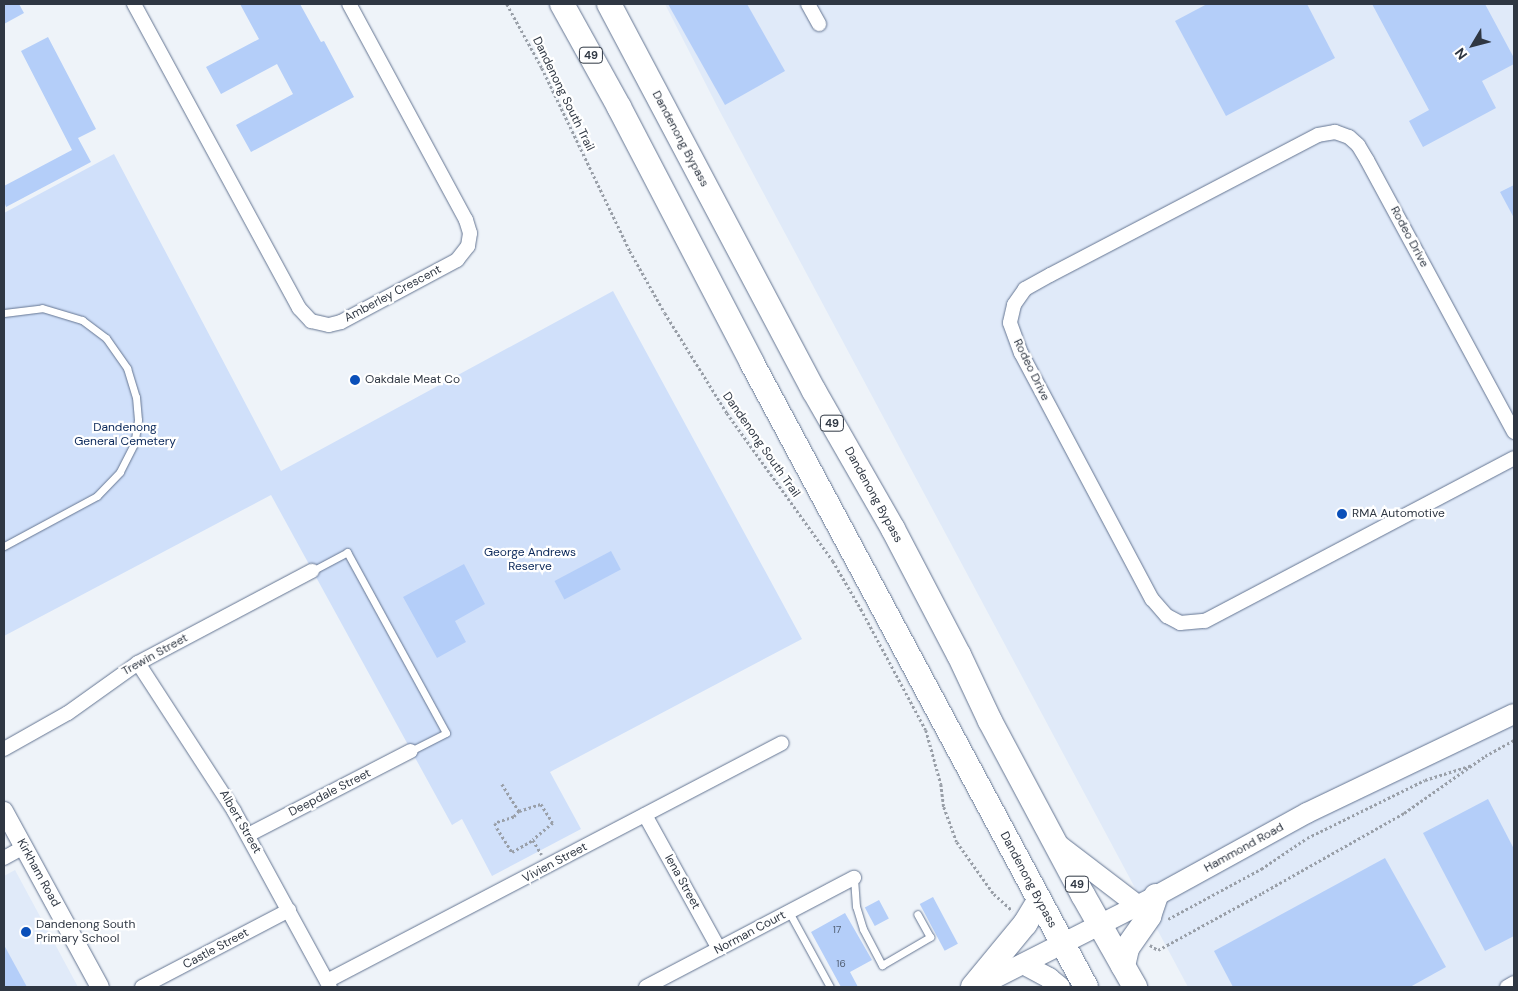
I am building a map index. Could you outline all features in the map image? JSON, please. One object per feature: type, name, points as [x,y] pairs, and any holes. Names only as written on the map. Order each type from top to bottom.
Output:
[{"type":"highway","name":"Dandenong Bypass","points":[[562,4],[619,107],[756,371],[1086,987]]},
{"type":"highway","name":"Dandenong Bypass","points":[[609,4],[814,391],[915,571],[959,655],[990,721],[1099,925],[1135,987]]},
{"type":"highway","points":[[1123,966],[1127,948],[1148,916],[1147,900]]},
{"type":"highway","points":[[975,987],[1025,924],[1039,901]]},
{"type":"main road","name":"Hammond Road","points":[[975,987],[1063,944],[1307,814],[1514,714]]},
{"type":"main road","points":[[1056,843],[1147,900]]},
{"type":"main road","points":[[1023,964],[1049,978],[1060,987]]},
{"type":"street","name":"Amberley Crescent","points":[[134,4],[299,308],[311,321],[329,325],[341,322],[457,260],[468,246],[470,233],[466,220],[349,4]]},
{"type":"street","points":[[808,4],[819,24]]},
{"type":"street","name":"Rodeo Drive","points":[[1514,432],[1367,160],[1358,145],[1349,138],[1335,132],[1318,135],[1024,289],[1014,305],[1010,323],[1026,362],[1152,599],[1167,616],[1180,623],[1205,621],[1514,458]]},
{"type":"street","name":"Trewin Street","points":[[4,749],[68,714],[138,663],[312,571]]},
{"type":"street","name":"Albert Street","points":[[138,663],[222,791],[248,835],[328,984]]},
{"type":"street","name":"Vivien Street","points":[[328,984],[782,744]]},
{"type":"street","name":"Deepdale Street","points":[[248,835],[411,751]]},
{"type":"street","name":"Kirkham Road","points":[[4,811],[100,987]]},
{"type":"street","name":"Iena Street","points":[[645,815],[719,949]]},
{"type":"street","points":[[4,858],[24,847]]},
{"type":"street","name":"Norman Court","points":[[646,987],[854,878]]},
{"type":"street","name":"Castle Street","points":[[142,987],[289,910]]},
{"type":"street","points":[[1507,987],[1514,983]]},
{"type":"lane","points":[[4,313],[42,308],[82,320],[106,338],[126,368],[136,397],[138,420],[134,444],[120,472],[97,496],[4,546]]},
{"type":"lane","points":[[312,571],[347,552],[352,561],[446,733],[411,751]]},
{"type":"lane","points":[[854,878],[856,906],[862,929],[882,965],[930,937],[918,914]]},
{"type":"lane","points":[[790,912],[830,987]]},
{"type":"path","name":"Dandenong South Trail","points":[[507,4],[550,84],[630,251],[665,313],[738,429],[833,561],[861,609],[926,730],[941,784],[944,807],[957,842],[994,894]]},
{"type":"path","points":[[1146,942],[1158,950],[1404,813],[1485,756],[1514,740]]},
{"type":"path","points":[[1165,922],[1261,869],[1307,838],[1425,780],[1475,764]]},
{"type":"path","points":[[502,784],[519,810]]},
{"type":"path","points":[[541,804],[553,823],[533,840],[512,852],[497,828],[496,823],[514,817],[519,810],[541,804]]},
{"type":"path","points":[[533,840],[548,867]]},
{"type":"shaded area","points":[[665,4],[1514,4],[1514,987],[1188,987],[717,106]]},
{"type":"shaded area","name":"Dandenong South Primary School","points":[[15,870],[78,987],[4,987],[4,876]]},
{"type":"green space","name":"George Andrews Reserve","points":[[114,154],[281,471],[613,291],[802,639],[550,772],[581,829],[492,876],[462,819],[452,825],[271,495],[4,636],[4,213]]},
{"type":"building","points":[[4,4],[19,4],[24,13],[4,24]]},
{"type":"building","points":[[240,4],[300,4],[321,42],[324,41],[354,97],[251,152],[236,125],[293,94],[277,64],[221,94],[206,67],[259,39]]},
{"type":"building","points":[[668,4],[747,4],[785,71],[725,105]]},
{"type":"building","points":[[1207,4],[1307,4],[1335,58],[1226,116],[1175,21]]},
{"type":"building","points":[[1372,4],[1485,4],[1514,58],[1514,64],[1482,81],[1496,108],[1423,147],[1409,121],[1429,110]]},
{"type":"building","points":[[48,37],[96,129],[78,138],[91,162],[6,207],[4,186],[72,150],[21,51]]},
{"type":"building","points":[[1514,185],[1514,218],[1500,192]]},
{"type":"building","points":[[611,551],[621,570],[564,600],[554,581]]},
{"type":"building","points":[[464,564],[485,604],[455,621],[466,642],[437,658],[403,597]]},
{"type":"building","points":[[1488,799],[1514,849],[1514,936],[1485,951],[1423,833]]},
{"type":"building","points":[[1385,858],[1446,967],[1410,987],[1233,987],[1214,951]]},
{"type":"building","points":[[933,897],[958,944],[945,951],[920,904]]},
{"type":"building","points":[[879,900],[889,919],[875,926],[865,908]]},
{"type":"building","points":[[845,913],[872,960],[850,972],[858,987],[841,987],[811,932]]},
{"type":"building","points":[[4,945],[27,987],[4,987]]},
{"type":"place","name":"Oakdale Meat Co","points":[[355,380]]},
{"type":"place","name":"RMA Automotive","points":[[1342,514]]},
{"type":"place","name":"Dandenong South Primary School","points":[[26,932]]},
{"type":"park label","name":"Dandenong General Cemetery","points":[[125,435]]}]
